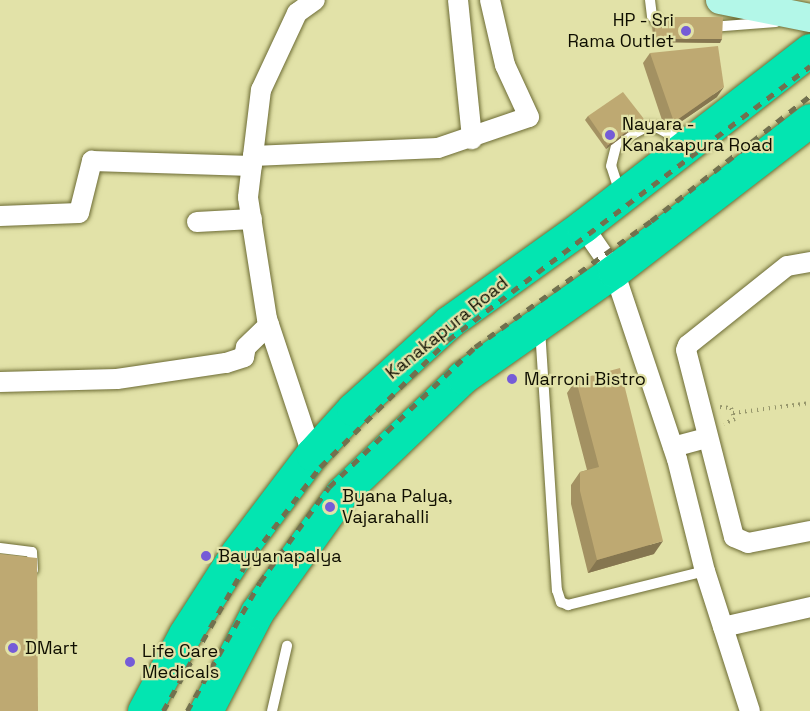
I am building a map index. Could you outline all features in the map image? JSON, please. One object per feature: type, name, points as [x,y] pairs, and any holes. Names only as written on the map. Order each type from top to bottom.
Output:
[{"type":"highway","name":"Kanakapura Road","points":[[144,711],[185,634],[237,553],[312,454],[413,351],[495,287],[583,226],[810,50]]},
{"type":"highway","points":[[206,711],[257,612],[342,493],[463,377],[614,271],[810,120]]},
{"type":"street","points":[[312,454],[269,324],[248,197],[261,90],[297,13],[315,0]]},
{"type":"street","points":[[458,0],[472,140]]},
{"type":"street","points":[[0,216],[79,213],[92,161],[252,161],[397,152],[472,140],[529,117],[506,65],[490,0]]},
{"type":"street","points":[[720,0],[808,18]]},
{"type":"street","points":[[197,222],[252,219]]},
{"type":"street","points":[[583,226],[614,271],[675,453],[705,571],[750,711]]},
{"type":"street","points":[[810,262],[787,266],[688,345],[686,357],[737,541],[748,543],[810,531]]},
{"type":"street","points":[[0,382],[117,379],[226,363],[244,357],[246,347],[269,324]]},
{"type":"street","points":[[675,453],[708,443]]},
{"type":"street","points":[[723,627],[810,607]]},
{"type":"lane","points":[[650,0],[655,22],[672,27]]},
{"type":"lane","points":[[703,27],[808,18]]},
{"type":"lane","points":[[621,196],[611,166],[617,142],[646,127],[657,128],[688,145]]},
{"type":"lane","points":[[540,322],[561,602],[568,605],[705,571]]},
{"type":"lane","points":[[0,548],[32,552],[33,586]]},
{"type":"lane","points":[[272,711],[287,646]]},
{"type":"path","points":[[733,413],[810,403]]},
{"type":"building","name":"HP - Sri Rama Outlet","points":[[655,17],[723,17],[722,39],[655,39]]},
{"type":"building","points":[[718,46],[724,87],[674,122],[650,53]]},
{"type":"building","name":"Nayara - Kanakapura Road","points":[[623,92],[644,119],[608,145],[588,116]]},
{"type":"building","points":[[620,368],[663,541],[597,560],[580,491],[580,472],[599,467],[576,380]]},
{"type":"building","name":"DMart","points":[[0,554],[37,558],[38,711],[0,711]]},
{"type":"railway","points":[[163,711],[244,567],[320,467],[448,340],[810,66]]},
{"type":"railway","points":[[187,711],[260,582],[329,487],[475,347],[651,221],[810,96]]},
{"type":"place","name":"HP - Sri Rama Outlet","points":[[686,31]]},
{"type":"place","name":"Nayara - Kanakapura Road","points":[[610,135]]},
{"type":"place","name":"Marroni Bistro","points":[[512,379]]},
{"type":"place","name":"Byana Palya, Vajarahalli","points":[[330,507]]},
{"type":"place","name":"Bayyanapalya","points":[[206,556]]},
{"type":"place","name":"DMart","points":[[13,648]]},
{"type":"place","name":"Life Care Medicals","points":[[130,662]]}]
